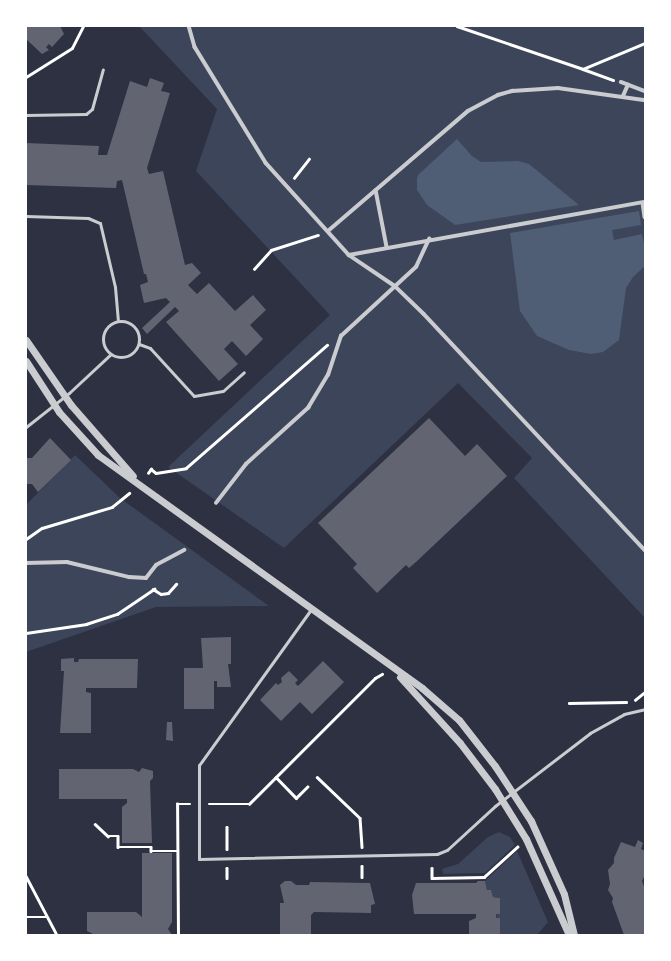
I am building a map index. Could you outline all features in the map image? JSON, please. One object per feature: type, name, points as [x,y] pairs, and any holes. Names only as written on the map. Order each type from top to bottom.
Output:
[{"type":"street","points":[[189,26],[195,47],[226,100],[266,163],[349,255],[395,286],[645,550]]},
{"type":"street","points":[[621,82],[645,91]]},
{"type":"street","points":[[623,96],[628,85]]},
{"type":"street","points":[[328,231],[468,111],[498,95],[512,91],[558,88],[645,100]]},
{"type":"street","points":[[376,190],[387,247]]},
{"type":"street","points":[[349,255],[429,239],[644,202],[645,217]]},
{"type":"street","points":[[216,503],[246,464],[308,408],[328,375],[341,336],[416,267],[429,239]]},
{"type":"street","points":[[26,340],[65,397],[138,482]]},
{"type":"street","points":[[26,361],[54,405],[98,455],[138,482],[312,608],[450,711],[476,740],[514,793],[554,870],[568,906],[574,935]]},
{"type":"street","points":[[26,563],[67,562],[128,577],[149,578],[156,565],[184,550]]},
{"type":"street","points":[[392,668],[460,743],[502,801],[526,839],[569,935]]},
{"type":"lane","points":[[26,115],[86,114],[92,109],[104,69]]},
{"type":"lane","points":[[26,216],[88,218],[100,223],[115,286],[118,321]]},
{"type":"lane","points":[[118,321],[127,322],[135,328],[139,344],[127,356],[110,354],[104,346],[104,333],[110,326],[118,321]]},
{"type":"lane","points":[[139,344],[150,348],[194,396],[223,392],[244,372]]},
{"type":"lane","points":[[26,427],[65,397],[110,354]]},
{"type":"lane","points":[[312,608],[199,764],[199,859],[422,856],[443,852],[502,801],[604,723],[624,714],[645,709]]},
{"type":"path","points":[[26,77],[72,48],[83,26]]},
{"type":"path","points":[[458,26],[621,82]]},
{"type":"path","points":[[583,69],[645,43]]},
{"type":"path","points":[[287,186],[309,159]]},
{"type":"path","points":[[254,269],[271,250],[328,231]]},
{"type":"path","points":[[148,473],[151,469],[156,473],[186,468],[323,347],[341,336]]},
{"type":"path","points":[[26,539],[42,528],[112,507],[129,493]]},
{"type":"path","points":[[149,578],[154,590],[161,594],[168,593],[176,584]]},
{"type":"path","points":[[26,633],[86,624],[117,614],[154,590]]},
{"type":"path","points":[[178,935],[177,804],[249,804],[374,678],[382,674]]},
{"type":"path","points":[[569,704],[633,702],[645,692]]},
{"type":"path","points":[[276,777],[296,798],[307,787]]},
{"type":"path","points":[[317,777],[360,818],[362,877]]},
{"type":"path","points":[[95,824],[108,836],[118,836],[118,847],[151,846],[151,851],[177,851]]},
{"type":"path","points":[[432,868],[432,878],[484,877],[516,848]]},
{"type":"path","points":[[26,876],[57,935]]},
{"type":"path","points":[[26,917],[47,917]]},
{"type":"shaded area","points":[[139,26],[645,26],[645,618],[514,478],[532,458],[458,383],[284,548],[168,467],[330,315],[196,171],[217,109]]},
{"type":"shaded area","points":[[457,139],[472,156],[481,162],[518,161],[529,164],[579,205],[455,225],[427,205],[417,190],[417,179],[418,175]]},
{"type":"shaded area","points":[[639,211],[641,225],[612,230],[614,240],[642,234],[645,249],[645,266],[633,277],[626,288],[619,340],[603,352],[591,354],[569,350],[537,336],[520,311],[510,233]]},
{"type":"shaded area","points":[[75,455],[120,498],[269,606],[156,607],[26,652],[26,505]]},
{"type":"shaded area","points":[[499,832],[510,837],[515,845],[485,873],[443,874],[442,869],[458,864],[488,837]]},
{"type":"shaded area","points":[[517,851],[548,922],[537,935],[500,935],[496,914],[500,914],[500,898],[493,897],[491,890],[487,890],[485,881]]},
{"type":"building","points":[[26,26],[60,26],[64,34],[52,47],[49,44],[46,47],[49,50],[42,54],[26,39]]},
{"type":"building","points":[[150,78],[164,83],[161,91],[170,93],[147,168],[149,174],[163,171],[185,265],[192,263],[201,273],[188,285],[197,294],[209,283],[235,311],[253,295],[266,310],[250,325],[263,339],[246,356],[232,341],[224,349],[238,364],[219,381],[166,322],[179,311],[175,307],[147,334],[142,328],[170,302],[166,298],[144,303],[140,285],[148,282],[146,274],[144,274],[122,180],[117,181],[116,188],[26,185],[26,143],[99,146],[98,155],[107,155],[130,81],[147,87]]},
{"type":"building","points":[[429,418],[465,456],[477,444],[507,476],[416,562],[409,568],[406,565],[377,593],[353,568],[357,564],[318,523]]},
{"type":"building","points":[[50,438],[71,460],[38,492],[32,484],[26,484],[26,458],[32,458]]},
{"type":"building","points":[[231,637],[231,664],[228,664],[231,687],[217,687],[217,681],[214,681],[214,709],[184,709],[184,668],[203,668],[201,638]]},
{"type":"building","points":[[74,658],[74,662],[78,662],[79,659],[138,659],[137,688],[86,688],[86,692],[91,693],[91,733],[60,733],[64,671],[61,671],[61,659]]},
{"type":"building","points":[[323,661],[344,682],[312,714],[300,702],[281,721],[260,700],[276,683],[278,685],[282,682],[281,678],[289,671],[298,680],[295,683],[298,686]]},
{"type":"building","points":[[167,722],[172,722],[173,741],[166,740]]},
{"type":"building","points":[[142,768],[153,771],[153,778],[150,781],[152,843],[122,843],[122,807],[127,803],[127,799],[59,799],[59,769],[133,769],[139,772]]},
{"type":"building","points":[[638,840],[643,843],[641,849],[645,851],[645,875],[642,881],[645,889],[645,935],[624,935],[612,902],[613,898],[608,890],[610,884],[608,870],[614,863],[614,858],[621,842],[635,847]]},
{"type":"building","points":[[142,853],[172,853],[172,922],[168,929],[172,935],[95,935],[87,931],[87,912],[136,912],[142,917]]},
{"type":"building","points":[[285,881],[291,881],[296,885],[309,885],[310,882],[370,883],[375,904],[371,905],[371,913],[314,912],[311,915],[311,935],[280,935],[280,903],[284,903],[280,885]]},
{"type":"building","points":[[478,881],[485,881],[487,890],[491,890],[493,897],[500,898],[500,914],[496,914],[496,918],[500,918],[500,935],[469,935],[469,921],[476,918],[476,914],[414,914],[412,895],[416,883],[476,883]]}]
